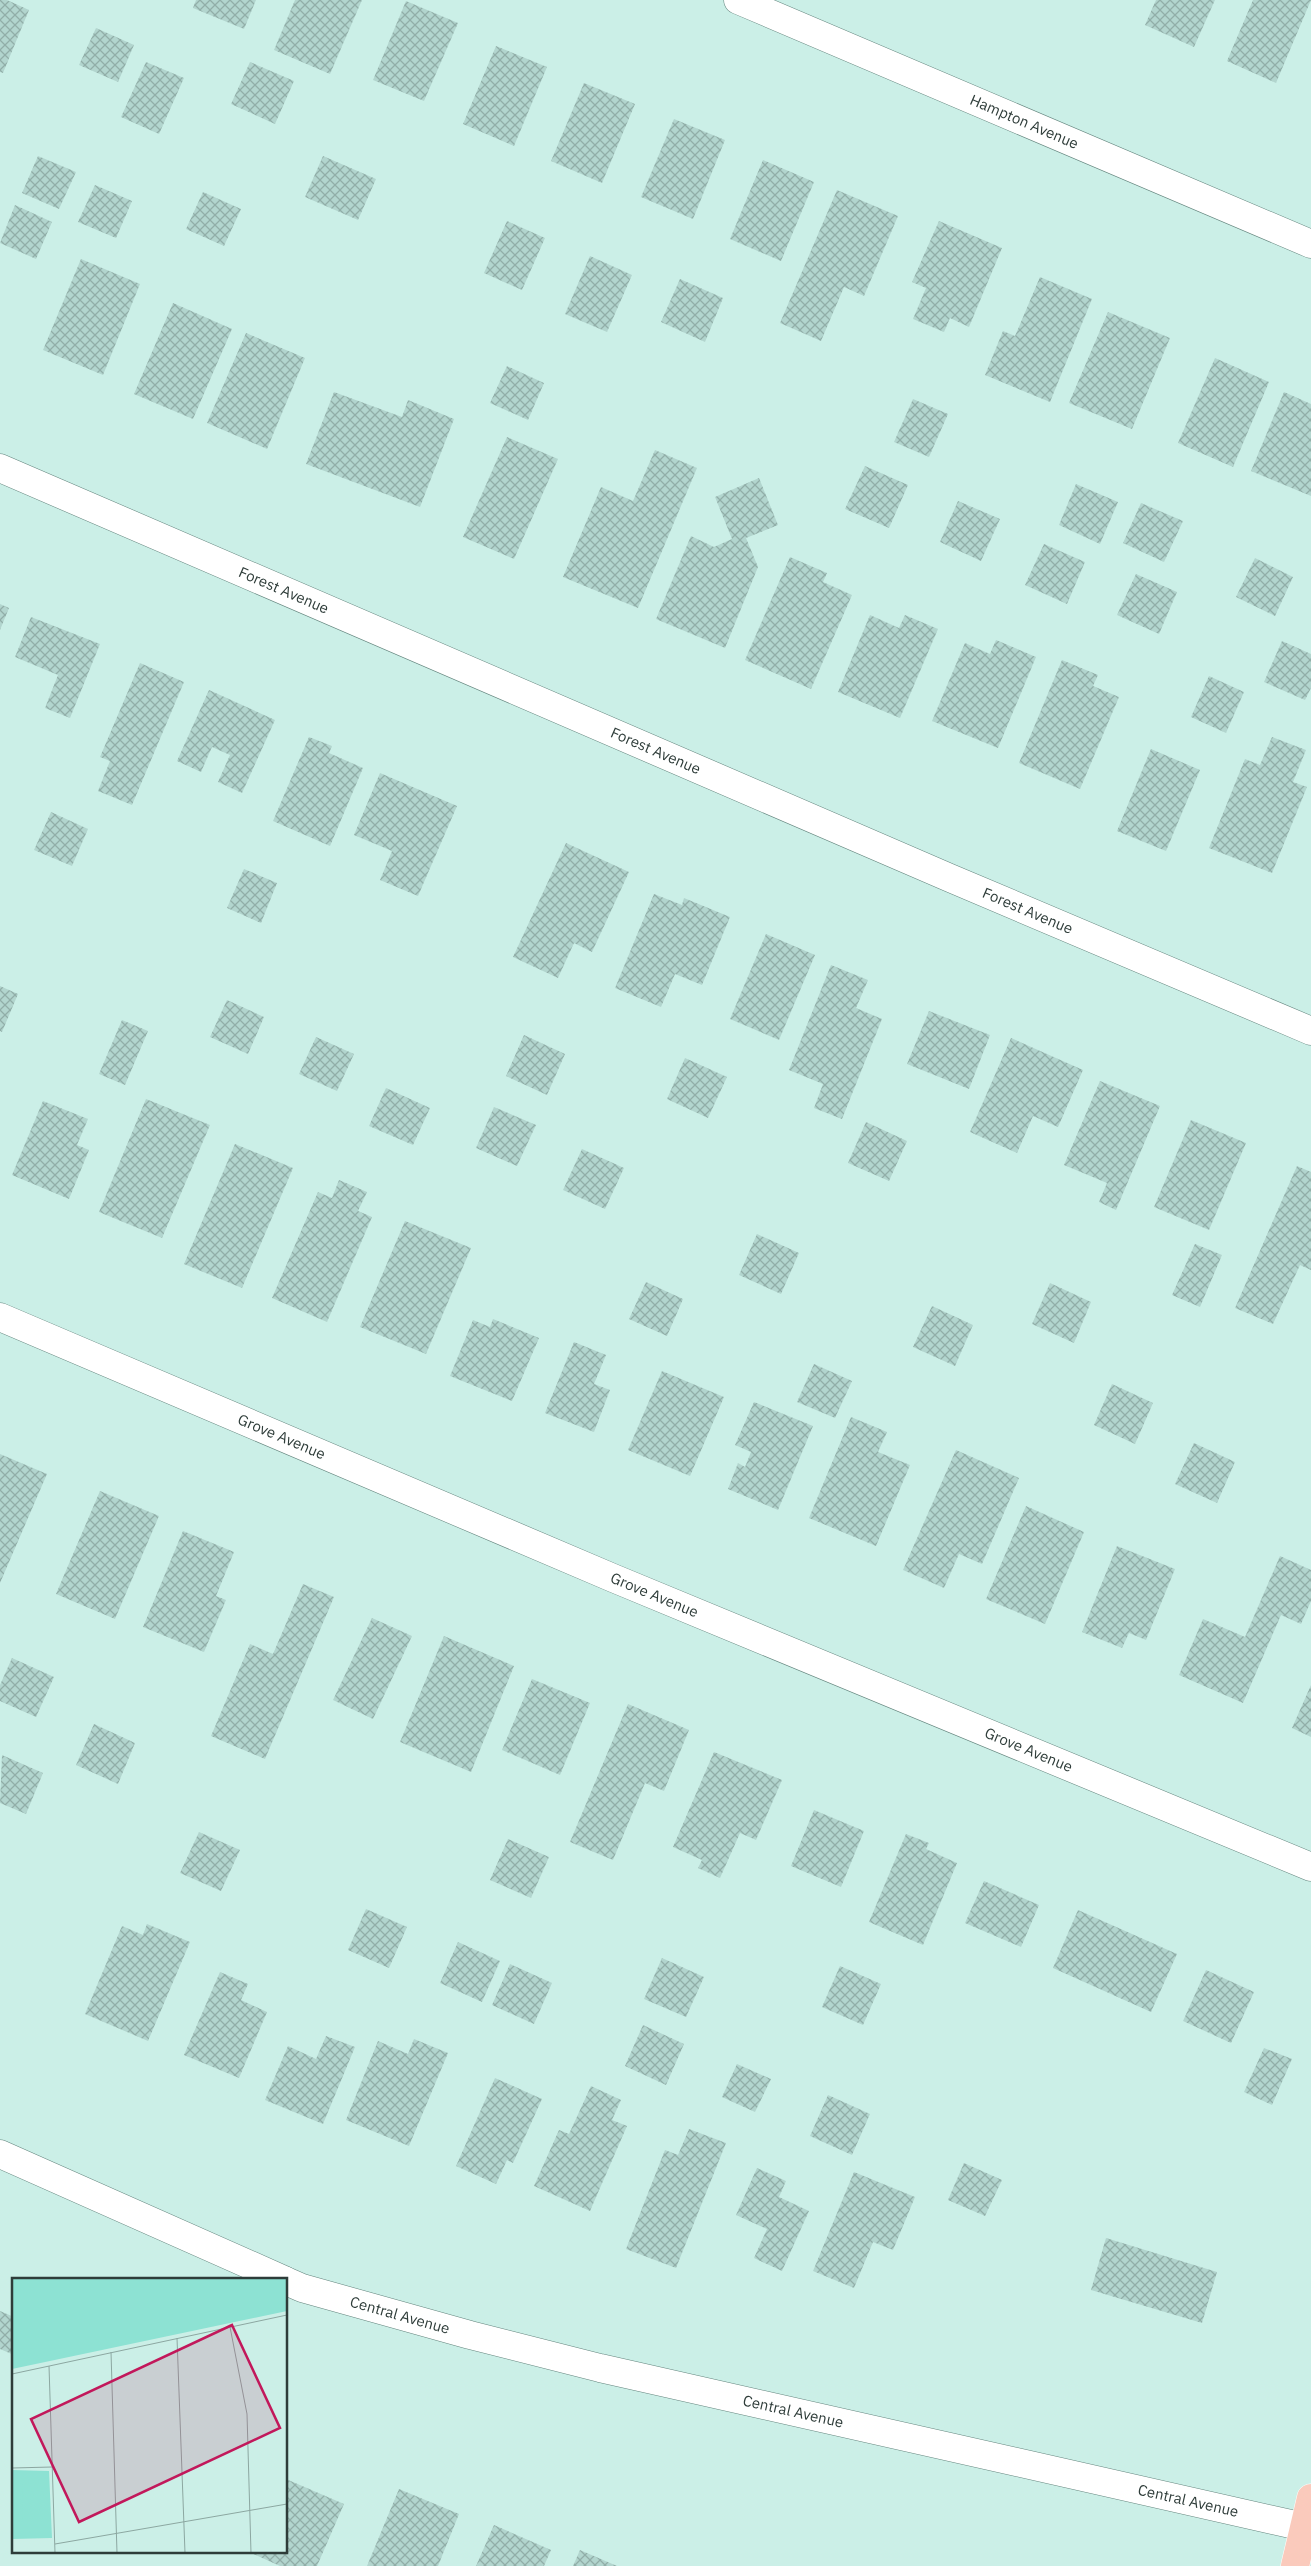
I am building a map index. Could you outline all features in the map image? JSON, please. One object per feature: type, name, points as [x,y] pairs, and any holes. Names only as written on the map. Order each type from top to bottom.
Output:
[{"type":"main road","points":[[1295,2566],[1311,2498]]},
{"type":"street","name":"Hampton Avenue","points":[[738,0],[1311,244]]},
{"type":"street","name":"Forest Avenue","points":[[0,468],[941,874],[1311,1031]]},
{"type":"street","name":"Grove Avenue","points":[[0,1317],[613,1578],[1311,1867]]},
{"type":"street","name":"Central Avenue","points":[[0,2154],[280,2278]]},
{"type":"street","name":"Central Avenue","points":[[288,2281],[302,2288],[470,2335],[600,2368],[1304,2527]]},
{"type":"building","points":[[0,0],[7,0],[29,10],[3,73],[0,72]]},
{"type":"building","points":[[196,0],[256,0],[244,29],[193,8]]},
{"type":"building","points":[[295,0],[362,0],[330,74],[274,50]]},
{"type":"building","points":[[1156,0],[1215,0],[1194,47],[1145,25]]},
{"type":"building","points":[[1253,0],[1311,0],[1276,83],[1227,61]]},
{"type":"building","points":[[406,1],[458,23],[424,101],[373,80]]},
{"type":"building","points":[[96,28],[134,45],[118,82],[79,65]]},
{"type":"building","points":[[496,46],[547,67],[514,146],[463,124]]},
{"type":"building","points":[[146,62],[184,78],[159,134],[121,117]]},
{"type":"building","points":[[250,62],[294,81],[275,124],[231,104]]},
{"type":"building","points":[[584,83],[635,104],[602,183],[551,161]]},
{"type":"building","points":[[674,119],[725,140],[693,219],[641,197]]},
{"type":"building","points":[[38,156],[76,172],[59,209],[22,193]]},
{"type":"building","points":[[323,156],[376,179],[358,220],[305,197]]},
{"type":"building","points":[[763,160],[814,182],[781,261],[730,239]]},
{"type":"building","points":[[95,185],[132,201],[116,238],[78,222]]},
{"type":"building","points":[[837,190],[898,216],[864,296],[844,287],[821,341],[780,323]]},
{"type":"building","points":[[203,192],[241,209],[224,246],[186,229]]},
{"type":"building","points":[[15,205],[52,222],[36,259],[0,243]]},
{"type":"building","points":[[507,221],[545,238],[522,290],[484,273]]},
{"type":"building","points":[[939,221],[1002,248],[969,327],[950,318],[944,332],[913,319],[926,288],[912,282]]},
{"type":"building","points":[[590,256],[632,275],[607,332],[565,314]]},
{"type":"building","points":[[81,259],[140,284],[103,375],[43,350]]},
{"type":"building","points":[[1040,277],[1092,299],[1050,402],[985,375],[1003,331],[1015,336]]},
{"type":"building","points":[[680,279],[723,298],[705,342],[661,322]]},
{"type":"building","points":[[173,303],[232,329],[193,419],[134,394]]},
{"type":"building","points":[[1108,312],[1170,338],[1132,429],[1069,403]]},
{"type":"building","points":[[246,333],[305,358],[267,449],[207,423]]},
{"type":"building","points":[[1215,358],[1269,382],[1233,467],[1178,443]]},
{"type":"building","points":[[507,366],[544,383],[528,420],[490,403]]},
{"type":"building","points":[[334,392],[402,417],[408,400],[454,419],[420,507],[306,464]]},
{"type":"building","points":[[1284,392],[1311,404],[1311,496],[1251,471]]},
{"type":"building","points":[[913,399],[948,414],[929,457],[894,442]]},
{"type":"building","points":[[507,437],[558,459],[514,559],[463,537]]},
{"type":"building","points":[[655,450],[697,468],[638,608],[563,577],[601,487],[633,501]]},
{"type":"building","points":[[865,466],[908,485],[889,528],[845,509]]},
{"type":"building","points":[[759,478],[778,525],[746,538],[758,567],[725,648],[656,619],[691,536],[714,547],[732,539],[715,497]]},
{"type":"building","points":[[1076,484],[1118,502],[1100,544],[1059,525]]},
{"type":"building","points":[[958,501],[1000,519],[981,561],[940,542]]},
{"type":"building","points":[[1141,503],[1183,521],[1164,562],[1123,543]]},
{"type":"building","points":[[1044,544],[1085,562],[1067,604],[1025,585]]},
{"type":"building","points":[[790,557],[827,573],[823,582],[852,595],[811,689],[745,660]]},
{"type":"building","points":[[1255,558],[1293,577],[1275,616],[1236,597]]},
{"type":"building","points":[[1136,574],[1177,592],[1159,634],[1117,615]]},
{"type":"building","points":[[0,604],[9,608],[0,630]]},
{"type":"building","points":[[870,615],[899,628],[905,615],[938,629],[900,718],[838,692]]},
{"type":"building","points":[[31,617],[100,644],[70,718],[45,708],[58,675],[15,657]]},
{"type":"building","points":[[996,640],[1036,657],[998,748],[932,721],[965,643],[990,654]]},
{"type":"building","points":[[1282,641],[1311,654],[1311,688],[1305,700],[1264,682]]},
{"type":"building","points":[[1062,660],[1098,675],[1093,686],[1119,697],[1080,789],[1019,763]]},
{"type":"building","points":[[140,663],[184,682],[132,805],[98,791],[110,761],[100,757]]},
{"type":"building","points":[[1209,676],[1244,692],[1226,733],[1191,717]]},
{"type":"building","points":[[209,690],[275,720],[242,793],[218,782],[230,755],[212,747],[201,772],[177,761]]},
{"type":"building","points":[[309,737],[332,746],[329,753],[363,768],[330,846],[273,821]]},
{"type":"building","points":[[1272,737],[1306,750],[1293,782],[1307,787],[1272,873],[1209,848],[1245,759],[1260,765]]},
{"type":"building","points":[[1151,749],[1200,770],[1166,851],[1117,831]]},
{"type":"building","points":[[380,773],[457,806],[418,896],[380,880],[392,851],[354,835]]},
{"type":"building","points":[[51,812],[88,829],[72,866],[34,850]]},
{"type":"building","points":[[566,843],[629,872],[592,952],[574,943],[558,978],[513,957]]},
{"type":"building","points":[[244,869],[277,883],[261,923],[227,908]]},
{"type":"building","points":[[654,894],[682,905],[684,898],[730,917],[702,985],[675,974],[661,1007],[615,988]]},
{"type":"building","points":[[766,934],[815,955],[779,1040],[730,1019]]},
{"type":"building","points":[[831,965],[868,980],[856,1008],[882,1019],[842,1119],[814,1108],[823,1084],[789,1070]]},
{"type":"building","points":[[0,986],[18,994],[2,1032],[0,1031]]},
{"type":"building","points":[[227,1000],[264,1017],[248,1054],[210,1037]]},
{"type":"building","points":[[929,1011],[990,1035],[969,1089],[907,1064]]},
{"type":"building","points":[[122,1020],[148,1031],[125,1085],[99,1074]]},
{"type":"building","points":[[524,1035],[565,1054],[547,1095],[506,1076]]},
{"type":"building","points":[[316,1037],[354,1054],[337,1091],[299,1074]]},
{"type":"building","points":[[1011,1038],[1083,1070],[1058,1127],[1033,1116],[1017,1153],[970,1132]]},
{"type":"building","points":[[685,1058],[727,1077],[708,1118],[667,1099]]},
{"type":"building","points":[[1100,1081],[1160,1106],[1116,1210],[1099,1202],[1107,1183],[1064,1165]]},
{"type":"building","points":[[386,1088],[430,1108],[413,1145],[369,1126]]},
{"type":"building","points":[[146,1099],[210,1125],[162,1238],[99,1212]]},
{"type":"building","points":[[43,1101],[88,1119],[77,1145],[89,1150],[69,1199],[12,1175]]},
{"type":"building","points":[[494,1107],[536,1125],[517,1166],[476,1148]]},
{"type":"building","points":[[1191,1120],[1246,1143],[1209,1230],[1154,1207]]},
{"type":"building","points":[[866,1122],[907,1141],[889,1181],[848,1163]]},
{"type":"building","points":[[235,1144],[293,1168],[242,1288],[184,1264]]},
{"type":"building","points":[[582,1149],[624,1168],[605,1209],[563,1190]]},
{"type":"building","points":[[1297,1166],[1311,1172],[1311,1270],[1300,1265],[1273,1324],[1235,1308]]},
{"type":"building","points":[[339,1180],[367,1192],[358,1211],[372,1217],[327,1322],[272,1298],[318,1192],[332,1198]]},
{"type":"building","points":[[405,1221],[471,1248],[426,1354],[360,1327]]},
{"type":"building","points":[[757,1234],[799,1253],[781,1294],[739,1275]]},
{"type":"building","points":[[1195,1244],[1222,1255],[1200,1307],[1172,1295]]},
{"type":"building","points":[[646,1282],[683,1299],[667,1336],[629,1319]]},
{"type":"building","points":[[1050,1283],[1091,1302],[1074,1343],[1032,1324]]},
{"type":"building","points":[[932,1306],[973,1325],[955,1366],[913,1347]]},
{"type":"building","points":[[493,1319],[539,1338],[512,1401],[450,1376],[473,1320],[490,1327]]},
{"type":"building","points":[[574,1342],[606,1355],[594,1384],[610,1390],[594,1432],[545,1413]]},
{"type":"building","points":[[814,1364],[852,1381],[835,1418],[797,1402]]},
{"type":"building","points":[[662,1371],[724,1397],[690,1476],[628,1450]]},
{"type":"building","points":[[1112,1384],[1153,1403],[1135,1444],[1094,1425]]},
{"type":"building","points":[[754,1402],[813,1426],[778,1510],[728,1489],[738,1463],[745,1467],[751,1452],[735,1445]]},
{"type":"building","points":[[851,1417],[887,1432],[878,1452],[910,1465],[876,1546],[809,1518]]},
{"type":"building","points":[[1194,1443],[1235,1462],[1217,1503],[1175,1484]]},
{"type":"building","points":[[956,1450],[1019,1478],[982,1564],[959,1554],[944,1588],[903,1570]]},
{"type":"building","points":[[0,1454],[47,1474],[0,1583]]},
{"type":"building","points":[[100,1491],[159,1516],[115,1619],[56,1594]]},
{"type":"building","points":[[1026,1506],[1084,1532],[1045,1624],[986,1599]]},
{"type":"building","points":[[183,1531],[234,1552],[216,1596],[226,1600],[204,1652],[143,1627]]},
{"type":"building","points":[[1117,1546],[1175,1569],[1146,1640],[1129,1633],[1122,1648],[1082,1632]]},
{"type":"building","points":[[1280,1556],[1311,1570],[1311,1601],[1301,1624],[1281,1615],[1243,1703],[1179,1675],[1203,1619],[1245,1637]]},
{"type":"building","points":[[303,1584],[334,1597],[265,1759],[211,1736],[250,1644],[273,1654]]},
{"type":"building","points":[[372,1618],[412,1636],[373,1719],[333,1700]]},
{"type":"building","points":[[444,1636],[514,1666],[471,1772],[400,1742]]},
{"type":"building","points":[[12,1658],[54,1677],[36,1717],[0,1701],[0,1685]]},
{"type":"building","points":[[532,1679],[590,1703],[560,1775],[502,1750]]},
{"type":"building","points":[[1311,1685],[1311,1737],[1292,1728]]},
{"type":"building","points":[[628,1704],[689,1730],[664,1791],[645,1783],[613,1860],[570,1842]]},
{"type":"building","points":[[94,1724],[135,1743],[118,1784],[76,1765]]},
{"type":"building","points":[[714,1752],[782,1780],[756,1840],[740,1833],[720,1878],[698,1868],[702,1860],[673,1847]]},
{"type":"building","points":[[2,1755],[43,1773],[26,1814],[0,1803]]},
{"type":"building","points":[[814,1810],[864,1831],[841,1887],[791,1866]]},
{"type":"building","points":[[199,1832],[240,1850],[221,1891],[180,1873]]},
{"type":"building","points":[[906,1834],[929,1843],[926,1849],[957,1863],[923,1945],[869,1922]]},
{"type":"building","points":[[508,1839],[549,1857],[531,1898],[490,1880]]},
{"type":"building","points":[[984,1881],[1039,1905],[1021,1947],[965,1923]]},
{"type":"building","points":[[366,1909],[407,1927],[389,1968],[348,1950]]},
{"type":"building","points":[[1078,1910],[1177,1954],[1151,2012],[1053,1968]]},
{"type":"building","points":[[147,1924],[190,1942],[148,2041],[85,2014],[122,1926],[143,1935]]},
{"type":"building","points":[[458,1942],[500,1961],[482,2002],[440,1983]]},
{"type":"building","points":[[662,1958],[704,1977],[686,2017],[644,1999]]},
{"type":"building","points":[[510,1964],[552,1983],[534,2024],[492,2005]]},
{"type":"building","points":[[840,1966],[881,1984],[863,2025],[822,2007]]},
{"type":"building","points":[[1206,1970],[1254,1992],[1231,2043],[1183,2021]]},
{"type":"building","points":[[220,1972],[248,1984],[241,2000],[267,2012],[239,2078],[184,2055]]},
{"type":"building","points":[[643,2025],[684,2044],[666,2085],[625,2066]]},
{"type":"building","points":[[326,2036],[355,2047],[323,2124],[265,2100],[288,2046],[316,2059]]},
{"type":"building","points":[[414,2039],[448,2053],[409,2146],[346,2120],[378,2041],[408,2054]]},
{"type":"building","points":[[1264,2048],[1292,2059],[1272,2105],[1244,2092]]},
{"type":"building","points":[[737,2064],[771,2079],[755,2112],[722,2097]]},
{"type":"building","points":[[495,2078],[542,2099],[513,2163],[507,2160],[496,2184],[456,2166]]},
{"type":"building","points":[[591,2086],[621,2100],[612,2120],[627,2126],[590,2211],[534,2186],[559,2130],[569,2134]]},
{"type":"building","points":[[828,2095],[870,2114],[852,2155],[810,2136]]},
{"type":"building","points":[[689,2129],[726,2143],[676,2268],[626,2249],[665,2150],[678,2155]]},
{"type":"building","points":[[964,2163],[1002,2180],[985,2216],[948,2200]]},
{"type":"building","points":[[757,2168],[786,2181],[779,2197],[809,2211],[782,2271],[754,2258],[767,2229],[736,2215]]},
{"type":"building","points":[[854,2172],[915,2197],[893,2250],[873,2242],[854,2288],[813,2271]]},
{"type":"building","points":[[1106,2238],[1217,2272],[1202,2323],[1091,2290]]},
{"type":"building","points":[[0,2311],[12,2316],[12,2354],[0,2349]]},
{"type":"building","points":[[288,2480],[344,2504],[317,2566],[280,2566],[253,2554],[288,2554]]},
{"type":"building","points":[[399,2489],[459,2514],[438,2566],[367,2566]]},
{"type":"building","points":[[494,2525],[551,2550],[544,2566],[476,2566]]},
{"type":"building","points":[[580,2550],[617,2566],[573,2566]]}]
